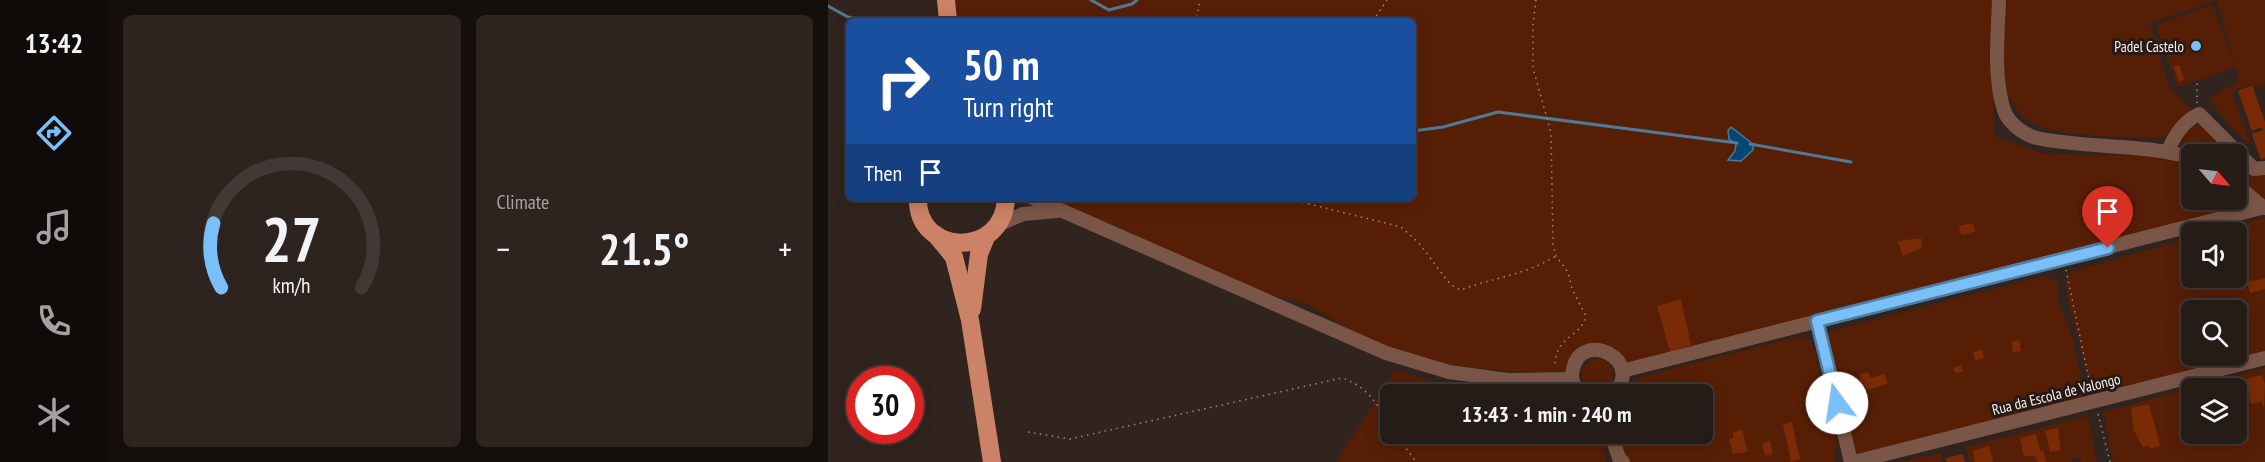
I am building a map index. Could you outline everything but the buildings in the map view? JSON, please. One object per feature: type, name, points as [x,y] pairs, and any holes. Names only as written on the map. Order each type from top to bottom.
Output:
[{"type":"main road","points":[[946,0],[948,18]]},
{"type":"main road","points":[[919,201],[924,222],[954,257],[970,320],[992,462]]},
{"type":"main road","points":[[970,320],[979,254],[1006,209],[1006,201]]},
{"type":"main road","points":[[936,235],[952,242],[969,243],[992,231]]},
{"type":"street","points":[[1999,0],[1997,64],[2004,111],[2017,128],[2036,138],[2168,151],[2181,155]]},
{"type":"street","points":[[2168,151],[2173,139],[2190,118],[2199,114],[2254,169],[2265,168]]},
{"type":"street","points":[[2247,193],[2264,208]]},
{"type":"street","points":[[1039,201],[1386,353],[1449,372],[1508,380],[1566,379],[1571,384]]},
{"type":"street","points":[[1622,371],[2264,208]]},
{"type":"street","points":[[992,231],[1023,214],[1058,211]]},
{"type":"street","points":[[1817,321],[1853,462]]},
{"type":"street","points":[[1566,379],[1579,357],[1593,350],[1601,350],[1615,357],[1622,371],[1620,384]]},
{"type":"street","name":"Rua da Escola de Valongo","points":[[1853,462],[2265,358]]},
{"type":"street","points":[[1614,444],[1619,458],[1623,462]]},
{"type":"path","points":[[1195,18],[1200,0]]},
{"type":"path","points":[[1375,18],[1387,0]]},
{"type":"path","points":[[1536,0],[1533,24],[1533,68],[1551,133],[1551,225],[1556,256],[1568,272],[1572,289],[1586,316],[1585,322],[1557,349],[1556,367],[1566,379]]},
{"type":"path","points":[[2197,80],[2197,115]]},
{"type":"path","points":[[1297,201],[1401,226],[1418,242],[1450,284],[1460,290],[1521,274],[1556,256]]},
{"type":"path","points":[[2064,259],[2094,402],[2110,462]]},
{"type":"path","points":[[1028,432],[1070,439],[1342,378],[1358,383],[1380,410]]},
{"type":"path","points":[[1403,444],[1416,462]]},
{"type":"shaded area","points":[[955,0],[1993,0],[1994,136],[2045,154],[2166,158],[2181,165],[2181,210],[2232,210],[2231,216],[2206,222],[2181,222],[2181,228],[1627,363],[1611,347],[1593,344],[1577,353],[1564,372],[1538,372],[1460,366],[1384,346],[1352,331],[1308,305],[1243,283],[1164,251],[1120,227],[1049,201],[1416,201],[1416,18],[957,18]]},
{"type":"shaded area","points":[[2003,0],[2217,0],[2150,23],[2169,87],[2190,108],[2190,112],[2164,138],[2074,133],[2040,126],[2029,121],[2013,103],[2006,87]]},
{"type":"shaded area","points":[[2217,0],[2265,0],[2265,85],[2255,88],[2252,84],[2233,90],[2234,101],[2250,141],[2248,145],[2208,99],[2239,81],[2236,67],[2178,87],[2156,25],[2213,5],[2235,66]]},
{"type":"shaded area","points":[[2197,125],[2202,125],[2220,144],[2183,144],[2185,132]]},
{"type":"shaded area","points":[[2247,172],[2256,176],[2265,176],[2265,200],[2247,187]]},
{"type":"shaded area","points":[[2265,218],[2265,352],[2247,357],[2247,300],[2181,300],[2181,366],[2211,366],[2106,393],[2092,391],[2067,295],[2066,280],[2070,272],[2181,241],[2181,288],[2247,288],[2247,223]]},
{"type":"shaded area","points":[[2042,277],[2057,280],[2059,302],[2073,339],[2084,394],[2080,399],[1858,456],[1855,454],[1826,332]]},
{"type":"shaded area","points":[[1801,336],[1811,341],[1815,352],[1838,448],[1834,450],[1836,462],[1623,462],[1615,444],[1713,444],[1713,384],[1629,384],[1644,376]]},
{"type":"shaded area","points":[[1592,360],[1604,360],[1613,369],[1614,375],[1611,384],[1585,384],[1583,381],[1583,369]]},
{"type":"shaded area","points":[[2265,368],[2265,462],[2113,462],[2104,412],[2181,391],[2181,444],[2247,444],[2247,378],[2228,378]]},
{"type":"shaded area","points":[[1395,370],[1440,384],[1386,384]]},
{"type":"shaded area","points":[[1380,393],[1380,444],[1609,444],[1603,449],[1607,462],[1336,462]]},
{"type":"shaded area","points":[[2088,416],[2097,462],[2081,462],[2079,458],[2072,459],[2072,462],[1970,462],[1966,447]]},
{"type":"shaded area","points":[[1941,453],[1943,462],[1901,462]]},
{"type":"water","points":[[1731,127],[1753,144],[1753,150],[1741,161],[1728,160],[1735,151],[1736,144],[1729,139],[1728,131]]},
{"type":"waterway","points":[[1091,0],[1109,10],[1132,4],[1137,0]]},
{"type":"waterway","points":[[828,6],[854,18]]},
{"type":"waterway","points":[[1416,131],[1443,127],[1498,112],[1737,143]]},
{"type":"waterway","points":[[1750,144],[1851,162]]},
{"type":"place","name":"Padel Castelo","points":[[2196,46]]},
{"type":"route","points":[[1837,403],[1817,321],[2108,248]]}]
